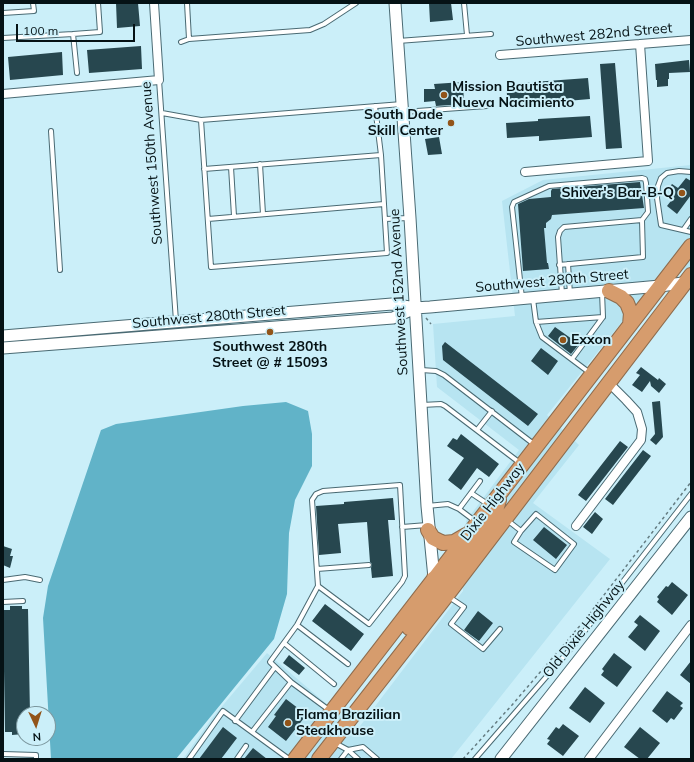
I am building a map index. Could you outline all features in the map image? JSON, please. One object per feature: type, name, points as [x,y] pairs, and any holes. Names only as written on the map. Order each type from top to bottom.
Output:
[{"type":"highway","name":"Dixie Highway","points":[[295,759],[691,246]]},
{"type":"highway","points":[[689,280],[687,266],[691,259]]},
{"type":"highway","name":"Dixie Highway","points":[[319,759],[689,280]]},
{"type":"highway","points":[[609,383],[606,374],[656,307],[660,286]]},
{"type":"highway","points":[[606,291],[621,297],[627,303],[631,313],[630,325]]},
{"type":"highway","points":[[447,595],[444,585],[447,579],[481,536],[495,514],[502,490]]},
{"type":"highway","points":[[428,527],[433,538],[443,543],[454,542],[468,534]]},
{"type":"highway","points":[[378,683],[384,664],[434,596],[434,578]]},
{"type":"street","name":"Southwest 150th Avenue","points":[[154,3],[159,80]]},
{"type":"street","name":"Southwest 152nd Avenue","points":[[395,3],[410,218],[426,506],[434,578]]},
{"type":"street","name":"Southwest 282nd Street","points":[[500,55],[691,40]]},
{"type":"street","points":[[525,172],[648,161],[640,44]]},
{"type":"street","points":[[3,94],[159,80]]},
{"type":"street","name":"Southwest 280th Street","points":[[3,336],[392,304],[415,308],[660,286],[689,280]]},
{"type":"street","name":"Southwest 280th Street","points":[[3,348],[393,318],[415,308]]},
{"type":"street","points":[[326,310],[327,322]]},
{"type":"street","points":[[256,315],[257,329]]},
{"type":"street","points":[[176,322],[178,335]]},
{"type":"street","points":[[46,333],[48,345]]},
{"type":"street","points":[[576,526],[641,440],[642,429],[637,412],[609,383]]},
{"type":"street","name":"Old Dixie Highway","points":[[501,759],[691,517]]},
{"type":"street","points":[[589,759],[691,625]]},
{"type":"lane","points":[[3,13],[34,11],[33,3]]},
{"type":"lane","points":[[3,38],[100,32],[98,3]]},
{"type":"lane","points":[[187,3],[189,39]]},
{"type":"lane","points":[[181,42],[189,39],[310,30],[324,24],[356,3]]},
{"type":"lane","points":[[464,3],[467,35]]},
{"type":"lane","points":[[73,34],[77,73]]},
{"type":"lane","points":[[398,41],[491,34]]},
{"type":"lane","name":"Southwest 150th Avenue","points":[[159,80],[176,322]]},
{"type":"lane","points":[[162,112],[201,120],[376,106],[403,108],[487,106]]},
{"type":"lane","points":[[201,120],[211,267],[387,253],[381,155],[376,106]]},
{"type":"lane","points":[[52,131],[60,270]]},
{"type":"lane","points":[[204,169],[381,155]]},
{"type":"lane","points":[[260,164],[263,214]]},
{"type":"lane","points":[[231,167],[234,216]]},
{"type":"lane","points":[[691,172],[679,171],[667,173],[661,178],[658,186],[657,198],[661,224],[691,232]]},
{"type":"lane","points":[[560,265],[643,257],[642,220],[648,212],[646,181],[642,178],[549,186],[514,202],[512,207],[528,298],[542,337],[592,374]]},
{"type":"lane","points":[[208,219],[384,204]]},
{"type":"lane","points":[[385,219],[410,218]]},
{"type":"lane","points":[[684,229],[691,219]]},
{"type":"lane","points":[[566,295],[560,265],[558,237],[560,231],[564,227],[642,220]]},
{"type":"lane","points":[[566,295],[568,264]]},
{"type":"lane","points":[[572,359],[603,317],[606,291]]},
{"type":"lane","points":[[536,322],[603,317]]},
{"type":"lane","points":[[418,370],[440,372],[536,446]]},
{"type":"lane","points":[[420,406],[441,404],[445,406],[522,465]]},
{"type":"lane","points":[[477,430],[492,411]]},
{"type":"lane","points":[[459,509],[480,481]]},
{"type":"lane","points":[[318,586],[369,624],[405,576],[400,485],[323,491],[316,494],[312,500],[318,586],[297,625],[270,662],[291,682],[331,712]]},
{"type":"lane","points":[[471,493],[490,506]]},
{"type":"lane","points":[[475,759],[573,646],[691,494]]},
{"type":"lane","points":[[426,506],[448,504],[459,509],[477,522]]},
{"type":"lane","points":[[536,514],[574,544],[555,570],[514,542],[521,531],[536,514]]},
{"type":"lane","points":[[505,519],[521,531]]},
{"type":"lane","points":[[402,526],[428,527]]},
{"type":"lane","points":[[317,569],[369,565]]},
{"type":"lane","points":[[3,580],[25,578],[40,580]]},
{"type":"lane","points":[[447,595],[464,607],[451,624],[483,649],[500,629]]},
{"type":"lane","points":[[3,602],[23,601]]},
{"type":"lane","points":[[297,625],[348,664]]},
{"type":"lane","points":[[284,643],[334,684]]},
{"type":"lane","points":[[235,721],[275,667]]},
{"type":"lane","points":[[252,732],[291,682]]},
{"type":"lane","points":[[189,759],[223,711],[289,759]]},
{"type":"lane","points":[[332,742],[348,750],[358,759]]},
{"type":"lane","points":[[237,759],[246,746]]},
{"type":"lane","points":[[341,759],[348,750],[363,747],[377,759]]},
{"type":"lane","points":[[3,754],[36,755],[36,759]]},
{"type":"path","points":[[425,316],[431,324]]},
{"type":"path","points":[[463,759],[580,626],[691,482]]},
{"type":"shaded area","points":[[691,165],[691,269],[663,271],[547,415],[579,445],[533,503],[610,559],[451,759],[183,759],[213,717],[267,653],[357,730],[463,591],[466,521],[519,450],[437,387],[433,324],[515,316],[502,201],[543,180]]},
{"type":"shaded area","points":[[286,402],[308,411],[312,434],[312,466],[295,500],[289,533],[287,594],[274,639],[176,759],[51,759],[50,746],[56,746],[56,706],[48,706],[43,618],[48,586],[101,430],[116,424],[243,406]]},
{"type":"building","points":[[116,3],[138,3],[140,26],[117,28]]},
{"type":"building","points":[[429,3],[451,3],[453,20],[430,22]]},
{"type":"building","points":[[141,46],[142,69],[89,73],[87,50]]},
{"type":"building","points":[[62,52],[63,75],[10,80],[8,57]]},
{"type":"building","points":[[689,60],[690,72],[669,73],[668,86],[657,87],[655,64]]},
{"type":"building","points":[[615,63],[622,148],[606,149],[600,64]]},
{"type":"building","points":[[588,78],[590,99],[508,106],[506,84]]},
{"type":"building","name":"Mission Bautista Nueva Nacimiento","points":[[463,82],[464,104],[436,106],[435,101],[424,102],[424,89],[435,89],[434,84]]},
{"type":"building","points":[[590,116],[592,137],[539,141],[539,136],[507,138],[506,123],[538,121],[538,119]]},
{"type":"building","points":[[439,137],[442,154],[428,155],[425,139]]},
{"type":"building","points":[[686,178],[691,181],[691,195],[677,214],[667,206],[674,197],[670,194],[672,191],[668,189],[672,184],[678,188]]},
{"type":"building","points":[[640,182],[644,208],[552,215],[551,219],[546,223],[546,228],[544,228],[547,263],[549,269],[523,271],[518,204],[529,199],[551,197],[552,189]]},
{"type":"building","name":"Exxon","points":[[555,327],[579,344],[571,354],[548,336]]},
{"type":"building","points":[[445,342],[538,414],[528,426],[443,360],[442,346]]},
{"type":"building","points":[[541,348],[558,361],[548,375],[531,361]]},
{"type":"building","points":[[641,367],[666,384],[659,393],[651,386],[650,381],[642,392],[632,385],[640,375],[636,373]]},
{"type":"building","points":[[660,401],[663,437],[656,445],[650,440],[655,434],[652,402]]},
{"type":"building","points":[[461,434],[499,464],[489,477],[477,468],[461,490],[448,480],[464,458],[447,446],[453,438],[457,440]]},
{"type":"building","points":[[620,441],[628,447],[586,501],[578,495]]},
{"type":"building","points":[[643,450],[651,456],[613,505],[605,499]]},
{"type":"building","points":[[393,498],[395,520],[388,520],[393,576],[372,578],[372,564],[370,562],[367,522],[338,524],[341,553],[319,555],[316,506]]},
{"type":"building","points":[[595,512],[603,519],[592,534],[583,527]]},
{"type":"building","points":[[544,527],[567,545],[556,559],[533,540]]},
{"type":"building","points":[[3,546],[12,549],[10,556],[13,556],[10,568],[3,565]]},
{"type":"building","points":[[672,582],[688,595],[672,615],[657,602],[659,599],[657,597],[666,586],[668,587]]},
{"type":"building","points":[[325,604],[364,634],[351,651],[312,621]]},
{"type":"building","points":[[10,606],[22,606],[22,609],[28,609],[30,706],[16,706],[16,735],[12,735],[12,732],[5,732],[3,610],[10,610]]},
{"type":"building","points":[[478,611],[493,623],[479,641],[464,630]]},
{"type":"building","points":[[640,615],[660,631],[645,651],[628,637],[638,625],[634,622]]},
{"type":"building","points":[[614,653],[632,667],[617,687],[601,675],[604,671],[602,669]]},
{"type":"building","points":[[289,655],[305,668],[299,675],[283,663]]},
{"type":"building","points":[[691,661],[691,684],[680,675]]},
{"type":"building","points":[[585,687],[605,703],[590,723],[569,708]]},
{"type":"building","points":[[667,691],[683,703],[680,706],[683,708],[674,720],[671,718],[667,723],[652,711]]},
{"type":"building","points":[[286,699],[303,712],[300,716],[304,718],[286,741],[268,727],[276,716],[274,715]]},
{"type":"building","points":[[563,724],[579,736],[563,756],[547,744],[550,740],[547,739],[556,727],[559,729]]},
{"type":"building","points":[[223,727],[237,738],[221,759],[199,759]]},
{"type":"building","points":[[640,727],[660,743],[647,759],[640,759],[624,747]]},
{"type":"building","points":[[253,748],[267,759],[244,759]]},
{"type":"place","name":"Mission Bautista Nueva Nacimiento","points":[[444,95]]},
{"type":"place","name":"South Dade Skill Center","points":[[451,123]]},
{"type":"place","name":"Shiver's Bar-B-Q","points":[[682,193]]},
{"type":"place","name":"Southwest 280th Street @ # 15093","points":[[270,332]]},
{"type":"place","name":"Exxon","points":[[563,340]]},
{"type":"place","name":"Flama Brazilian Steakhouse","points":[[288,723]]}]
